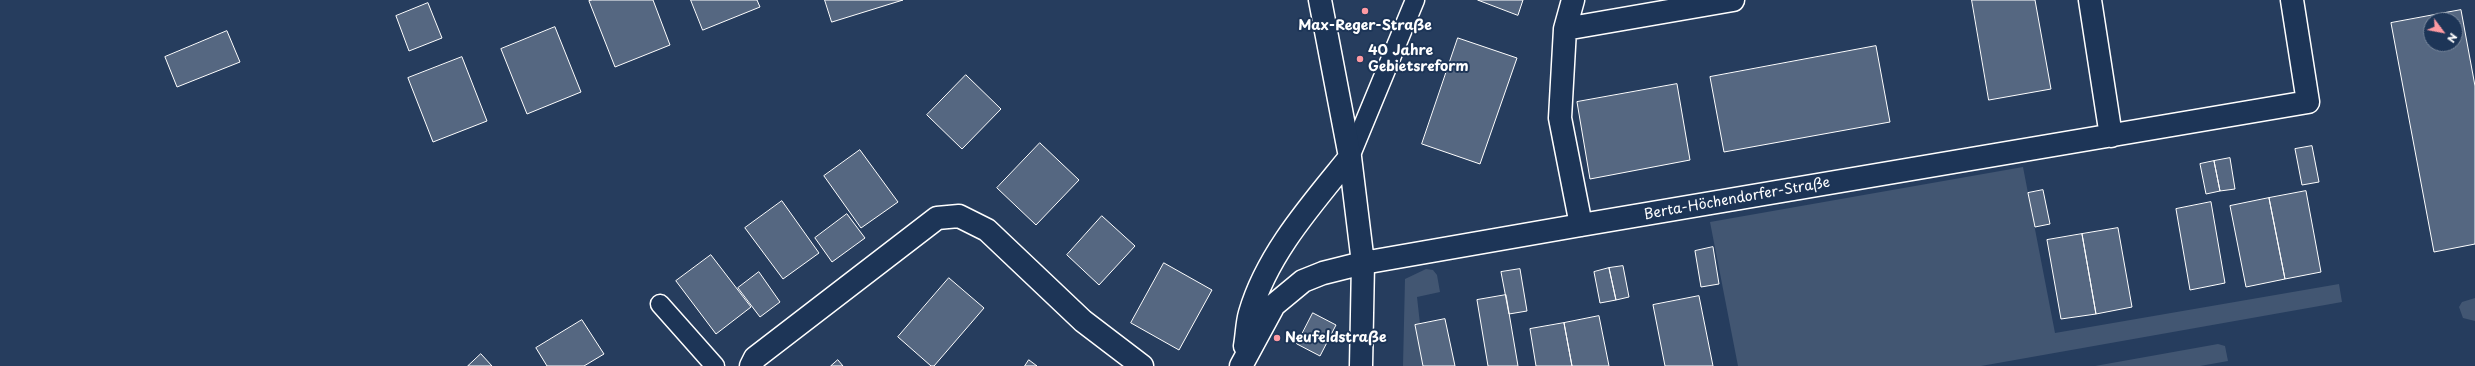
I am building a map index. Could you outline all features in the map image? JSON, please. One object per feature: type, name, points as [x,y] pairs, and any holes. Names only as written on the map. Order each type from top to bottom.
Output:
[{"type":"street","points":[[1320,0],[1350,157],[1363,263],[1361,366]]},
{"type":"street","points":[[1573,0],[1565,29],[1560,118],[1581,225]]},
{"type":"street","points":[[1565,29],[1733,0]]},
{"type":"street","points":[[2090,0],[2111,136]]},
{"type":"street","name":"Berta-Höchendorfer-Straße","points":[[1363,263],[2308,102],[2292,0]]},
{"type":"street","points":[[1242,363],[1250,313],[1263,280],[1298,220],[1350,157]]},
{"type":"street","points":[[751,366],[755,358],[937,218],[959,216],[987,230],[1083,321],[1142,366]]},
{"type":"street","points":[[1242,363],[1274,305],[1303,281],[1323,273],[1363,263]]},
{"type":"lane","points":[[1350,157],[1415,0]]},
{"type":"lane","points":[[660,304],[715,366]]},
{"type":"shaded area","points":[[2023,167],[2055,333],[2339,284],[2342,302],[1981,366],[1738,366],[1710,222]]},
{"type":"shaded area","points":[[1426,269],[1433,270],[1437,275],[1440,292],[1417,297],[1420,324],[1415,325],[1423,366],[1403,366],[1405,279]]},
{"type":"shaded area","points":[[2475,298],[2475,321],[2463,318],[2459,307],[2462,302]]},
{"type":"shaded area","points":[[2218,344],[2225,346],[2228,361],[2200,366],[2095,366]]},
{"type":"building","points":[[653,0],[670,45],[615,67],[589,1]]},
{"type":"building","points":[[691,0],[757,0],[760,7],[703,30]]},
{"type":"building","points":[[825,0],[903,0],[832,22]]},
{"type":"building","points":[[1478,0],[1523,0],[1518,15]]},
{"type":"building","points":[[1972,0],[2035,0],[2051,89],[1989,100]]},
{"type":"building","points":[[428,3],[442,38],[409,51],[396,16]]},
{"type":"building","points":[[2461,10],[2461,12],[2450,12]]},
{"type":"building","points":[[2423,17],[2423,52],[2463,52],[2463,21],[2475,86],[2475,244],[2434,252],[2391,23]]},
{"type":"building","points":[[555,27],[581,92],[527,114],[501,49]]},
{"type":"building","points":[[227,31],[240,62],[177,87],[165,57]]},
{"type":"building","points":[[1458,38],[1517,58],[1480,164],[1422,144]]},
{"type":"building","points":[[1876,46],[1890,122],[1724,152],[1710,77]]},
{"type":"building","points":[[462,57],[487,121],[433,142],[408,78]]},
{"type":"building","points":[[966,75],[1001,109],[962,149],[927,115]]},
{"type":"building","points":[[1677,84],[1690,160],[1590,179],[1577,102]]},
{"type":"building","points":[[1040,143],[1079,180],[1036,225],[997,188]]},
{"type":"building","points":[[2312,146],[2319,182],[2302,185],[2295,149]]},
{"type":"building","points":[[860,150],[898,202],[861,228],[824,176]]},
{"type":"building","points":[[2230,158],[2235,189],[2220,191],[2214,161]]},
{"type":"building","points":[[2214,161],[2220,191],[2206,194],[2200,164]]},
{"type":"building","points":[[2043,190],[2050,224],[2035,227],[2028,193]]},
{"type":"building","points":[[2306,191],[2321,272],[2285,279],[2269,198]]},
{"type":"building","points":[[2269,198],[2285,279],[2246,287],[2230,206]]},
{"type":"building","points":[[782,201],[819,253],[783,279],[745,228]]},
{"type":"building","points":[[2211,202],[2225,283],[2190,290],[2176,209]]},
{"type":"building","points":[[847,214],[865,238],[832,262],[815,238]]},
{"type":"building","points":[[1102,216],[1135,246],[1099,285],[1067,255]]},
{"type":"building","points":[[2118,228],[2132,307],[2096,314],[2082,234]]},
{"type":"building","points":[[2082,234],[2096,314],[2061,319],[2047,240]]},
{"type":"building","points":[[1713,247],[1719,284],[1701,287],[1695,251]]},
{"type":"building","points":[[711,255],[751,307],[716,334],[676,281]]},
{"type":"building","points":[[1164,263],[1212,290],[1179,350],[1131,323]]},
{"type":"building","points":[[1623,266],[1629,297],[1616,300],[1609,268]]},
{"type":"building","points":[[1609,268],[1616,300],[1600,303],[1594,272]]},
{"type":"building","points":[[1520,269],[1527,311],[1509,314],[1501,272]]},
{"type":"building","points":[[759,272],[780,302],[760,317],[738,288]]},
{"type":"building","points":[[949,278],[984,308],[934,366],[931,366],[898,337]]},
{"type":"building","points":[[1506,295],[1518,366],[1488,366],[1477,300]]},
{"type":"building","points":[[1699,296],[1713,366],[1665,366],[1653,305]]},
{"type":"building","points":[[1313,313],[1336,325],[1320,356],[1297,344]]},
{"type":"building","points":[[1599,316],[1609,366],[1572,366],[1564,323]]},
{"type":"building","points":[[1445,319],[1455,366],[1423,366],[1415,325]]},
{"type":"building","points":[[582,320],[604,354],[584,366],[547,366],[536,348]]},
{"type":"building","points":[[1564,323],[1572,366],[1536,366],[1530,329]]},
{"type":"building","points":[[481,354],[492,366],[468,366]]},
{"type":"building","points":[[838,360],[843,366],[831,366]]},
{"type":"building","points":[[1029,360],[1037,366],[1025,366]]},
{"type":"place","name":"Max-Reger-Straße","points":[[1365,11]]},
{"type":"place","name":"40 Jahre Gebietsreform","points":[[1360,59]]},
{"type":"place","name":"Neufeldstraße","points":[[1277,338]]}]
